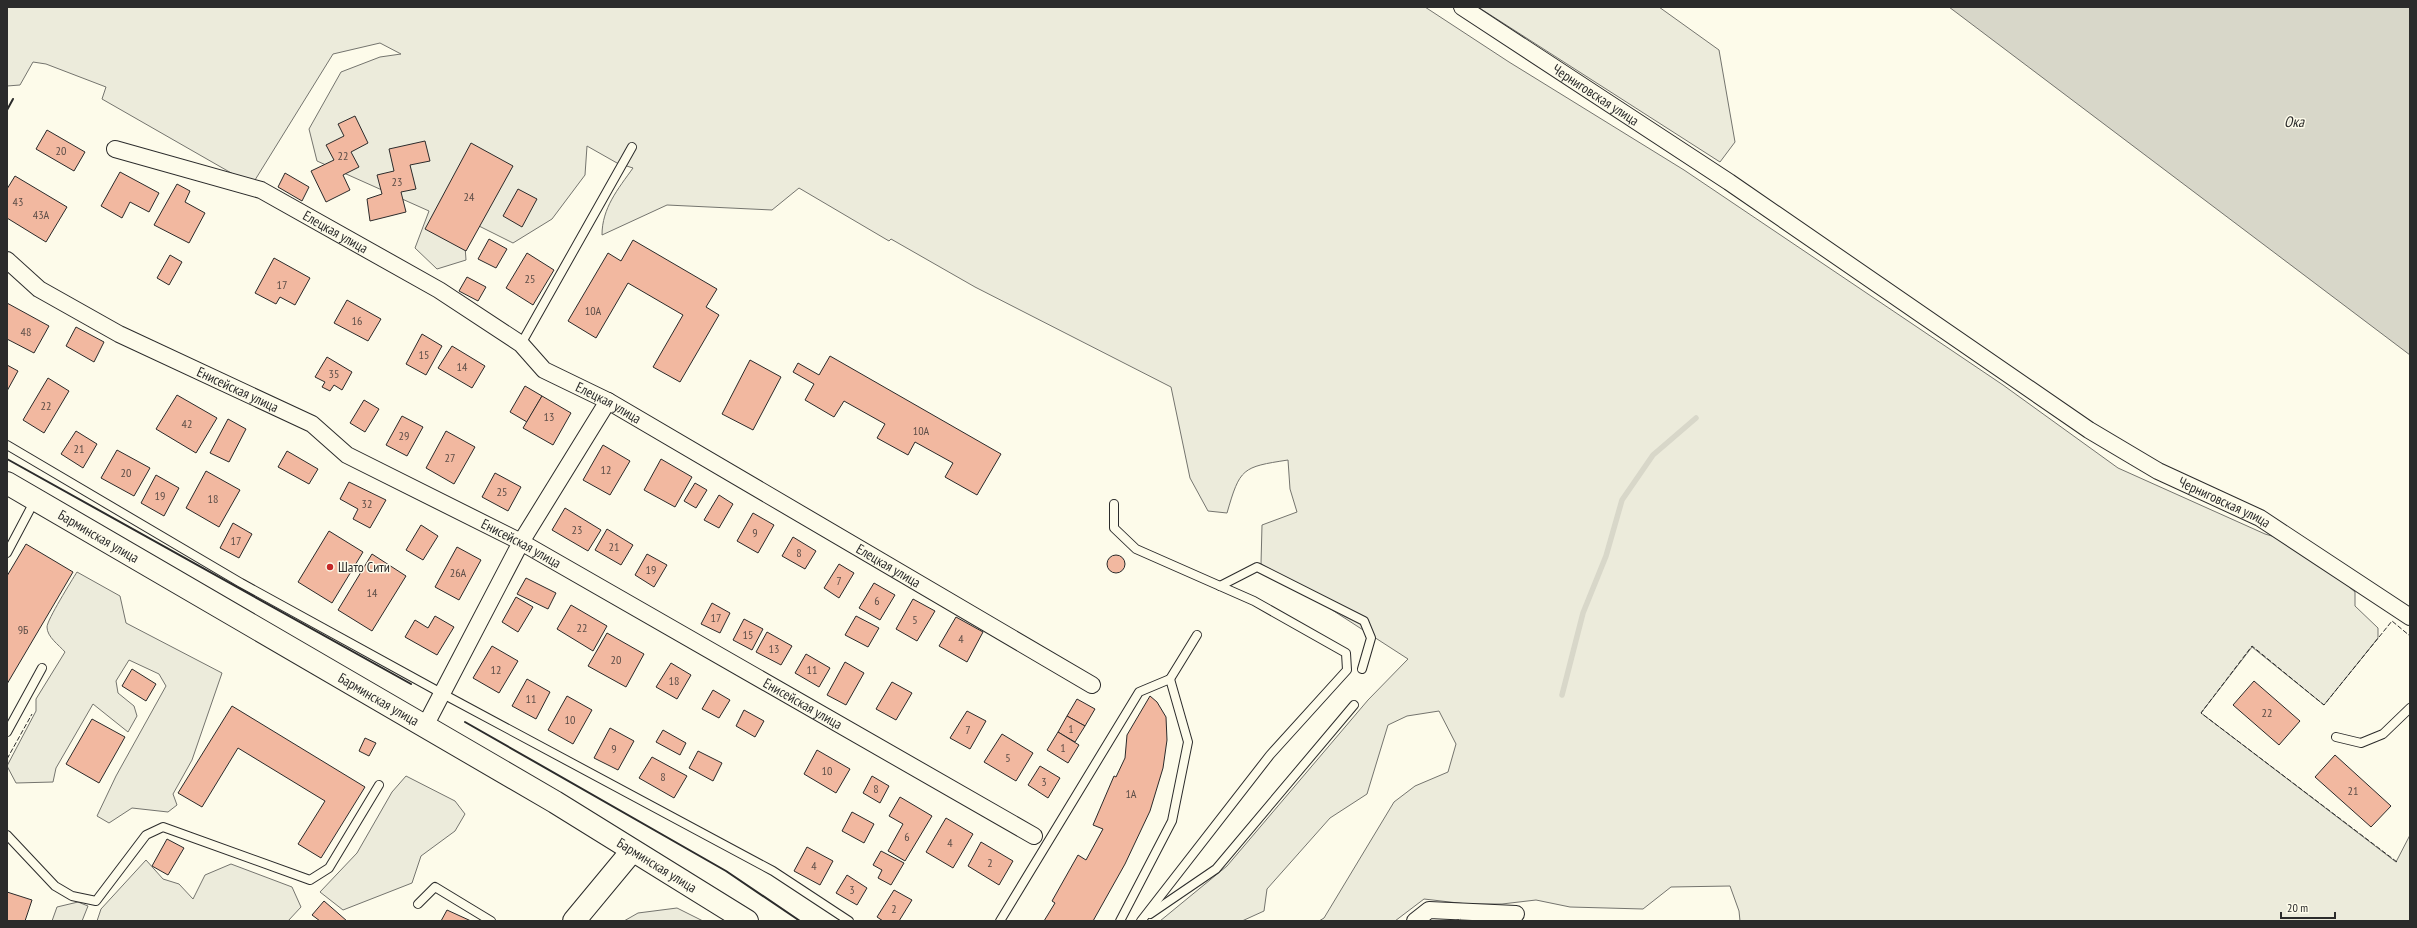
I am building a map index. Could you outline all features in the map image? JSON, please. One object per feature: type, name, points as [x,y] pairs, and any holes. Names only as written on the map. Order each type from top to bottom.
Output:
[{"type":"main road","name":"Барминская улица","points":[[7,483],[424,728],[555,802],[747,921]]},
{"type":"main road","points":[[574,921],[632,851]]},
{"type":"street","name":"Черниговская улица","points":[[1462,7],[1729,182],[2090,430],[2158,471],[2260,518],[2410,616]]},
{"type":"street","name":"Елецкая улица","points":[[115,149],[261,190],[439,290],[521,344],[544,370],[608,401],[1092,685]]},
{"type":"street","name":"Енисейская улица","points":[[7,260],[39,289],[119,334],[312,424],[347,455],[521,542],[1034,836]]},
{"type":"street","points":[[424,728],[521,542],[608,401]]},
{"type":"street","points":[[1415,921],[1430,910],[1516,914]]},
{"type":"lane","points":[[521,344],[632,147]]},
{"type":"lane","points":[[7,445],[241,583],[443,694],[773,871],[849,921]]},
{"type":"lane","points":[[7,553],[35,500]]},
{"type":"lane","points":[[1114,504],[1114,528],[1136,549],[1166,564],[1254,601],[1346,653],[1347,670],[1270,755],[1142,920]]},
{"type":"lane","points":[[1220,586],[1257,567],[1364,621],[1371,638],[1362,669]]},
{"type":"lane","points":[[1000,921],[1139,692],[1170,679],[1197,635]]},
{"type":"lane","points":[[7,732],[42,668]]},
{"type":"lane","points":[[1120,921],[1172,821],[1188,742],[1170,679]]},
{"type":"lane","points":[[1142,920],[1216,869],[1354,706]]},
{"type":"lane","points":[[2336,737],[2361,743],[2383,734],[2410,708]]},
{"type":"lane","points":[[7,835],[55,886],[72,896],[96,901],[146,835],[163,827],[310,880],[330,868],[379,785]]},
{"type":"lane","points":[[418,904],[435,887],[491,921]]},
{"type":"shaded area","points":[[7,7],[1425,7],[1509,62],[1684,170],[2003,385],[2118,468],[2302,550],[2355,592],[2355,606],[2378,628],[2378,638],[2324,705],[2252,647],[2201,713],[2396,862],[2410,835],[2410,921],[1740,921],[1739,911],[1730,886],[1671,887],[1643,909],[1570,907],[1536,900],[1502,904],[1467,904],[1424,899],[1395,921],[1319,921],[1324,918],[1394,802],[1415,786],[1448,772],[1456,744],[1439,711],[1407,716],[1388,725],[1367,794],[1330,818],[1267,889],[1264,911],[1242,921],[1160,921],[1227,866],[1368,700],[1408,659],[1261,564],[1262,525],[1297,512],[1290,489],[1288,460],[1261,465],[1245,472],[1240,478],[1231,498],[1227,513],[1208,511],[1190,478],[1171,387],[975,287],[891,239],[889,241],[799,188],[772,210],[667,205],[602,235],[608,207],[633,168],[617,163],[587,146],[585,175],[552,219],[513,243],[463,218],[466,260],[437,269],[415,248],[429,211],[317,161],[309,129],[341,72],[380,57],[401,54],[380,43],[333,54],[255,180],[247,182],[102,99],[106,87],[46,64],[33,62],[20,85],[7,86]]},
{"type":"shaded area","points":[[1478,7],[1659,7],[1719,50],[1735,142],[1720,162]]},
{"type":"shaded area","points":[[77,572],[120,596],[126,623],[222,673],[192,760],[173,794],[177,805],[168,812],[132,808],[109,823],[97,816],[116,776],[166,686],[159,674],[129,660],[116,681],[118,693],[134,706],[137,716],[128,732],[93,704],[56,768],[53,782],[16,783],[7,766],[36,711],[36,699],[65,652],[51,637],[47,627],[55,609]]},
{"type":"shaded area","points":[[406,776],[455,801],[465,814],[455,831],[421,856],[412,883],[343,910],[320,892],[357,853],[392,792]]},
{"type":"shaded area","points":[[146,860],[163,879],[179,884],[193,899],[205,875],[231,864],[292,887],[301,907],[288,921],[97,921],[101,909]]},
{"type":"shaded area","points":[[78,902],[88,906],[82,921],[52,921],[57,907]]},
{"type":"shaded area","points":[[677,908],[703,921],[624,921],[638,913]]},
{"type":"water","name":"Ока","points":[[1949,7],[2410,7],[2410,355]]},
{"type":"building","points":[[355,116],[368,143],[351,152],[359,167],[343,175],[350,190],[326,202],[311,171],[334,160],[326,145],[344,136],[338,124]]},
{"type":"building","points":[[47,130],[85,152],[74,171],[36,149]]},
{"type":"building","points":[[425,141],[430,161],[410,165],[416,189],[401,192],[406,212],[370,221],[367,199],[382,194],[377,175],[394,171],[389,149]]},
{"type":"building","points":[[471,143],[513,166],[466,251],[425,229]]},
{"type":"building","points":[[120,172],[159,193],[149,212],[130,202],[122,218],[101,206]]},
{"type":"building","points":[[285,173],[309,187],[302,201],[278,187]]},
{"type":"building","points":[[15,176],[67,207],[46,242],[7,218],[7,189]]},
{"type":"building","points":[[177,184],[190,191],[185,202],[205,213],[189,243],[154,225]]},
{"type":"building","points":[[518,189],[537,199],[522,227],[503,216]]},
{"type":"building","points":[[489,239],[507,249],[496,268],[478,259]]},
{"type":"building","points":[[633,240],[717,289],[706,307],[719,315],[680,382],[653,367],[683,315],[628,283],[596,338],[568,321],[608,253],[621,261]]},
{"type":"building","points":[[527,253],[554,270],[533,305],[506,288]]},
{"type":"building","points":[[170,255],[182,262],[169,285],[157,278]]},
{"type":"building","points":[[274,258],[310,278],[295,305],[280,297],[276,304],[255,293]]},
{"type":"building","points":[[467,277],[486,287],[478,301],[459,291]]},
{"type":"building","points":[[347,300],[381,319],[368,341],[334,323]]},
{"type":"building","points":[[7,303],[49,326],[34,353],[7,339]]},
{"type":"building","points":[[76,327],[104,342],[94,362],[66,346]]},
{"type":"building","points":[[422,334],[442,346],[426,375],[406,364]]},
{"type":"building","points":[[452,346],[485,366],[472,388],[438,368]]},
{"type":"building","points":[[830,356],[1001,454],[977,495],[945,477],[953,463],[915,442],[908,455],[877,438],[885,424],[844,401],[834,417],[805,400],[814,384],[793,372],[798,363],[819,375]]},
{"type":"building","points":[[327,357],[352,372],[342,390],[334,385],[330,391],[322,387],[325,382],[315,377]]},
{"type":"building","points":[[750,360],[781,377],[753,430],[722,414]]},
{"type":"building","points":[[7,365],[18,371],[7,391]]},
{"type":"building","points":[[48,378],[69,391],[44,433],[23,420]]},
{"type":"building","points":[[525,386],[542,396],[527,422],[510,412]]},
{"type":"building","points":[[177,395],[217,418],[196,453],[156,429]]},
{"type":"building","points":[[542,396],[571,413],[553,445],[523,428]]},
{"type":"building","points":[[364,400],[379,409],[365,432],[350,423]]},
{"type":"building","points":[[402,416],[423,427],[407,456],[386,445]]},
{"type":"building","points":[[228,419],[246,429],[229,462],[210,453]]},
{"type":"building","points":[[76,431],[97,444],[83,468],[61,454]]},
{"type":"building","points":[[446,431],[475,447],[454,484],[426,468]]},
{"type":"building","points":[[603,445],[630,461],[610,495],[583,480]]},
{"type":"building","points":[[117,450],[150,468],[134,496],[101,478]]},
{"type":"building","points":[[287,451],[318,469],[309,484],[278,467]]},
{"type":"building","points":[[661,459],[692,477],[675,507],[644,490]]},
{"type":"building","points":[[206,471],[240,490],[219,527],[186,508]]},
{"type":"building","points":[[495,473],[521,487],[508,511],[482,497]]},
{"type":"building","points":[[156,475],[179,488],[164,516],[141,503]]},
{"type":"building","points":[[349,482],[386,500],[370,528],[353,519],[358,509],[340,499]]},
{"type":"building","points":[[695,483],[707,490],[696,508],[684,501]]},
{"type":"building","points":[[719,495],[733,504],[719,528],[704,520]]},
{"type":"building","points":[[565,508],[601,530],[588,551],[552,530]]},
{"type":"building","points":[[753,513],[774,525],[758,553],[737,541]]},
{"type":"building","points":[[233,523],[252,534],[239,558],[220,548]]},
{"type":"building","points":[[421,525],[438,536],[423,560],[406,550]]},
{"type":"building","points":[[607,529],[633,545],[621,565],[595,550]]},
{"type":"building","name":"Шато Сити","points":[[329,531],[363,552],[332,603],[298,582]]},
{"type":"building","points":[[793,537],[816,551],[805,569],[782,556]]},
{"type":"building","points":[[26,544],[73,572],[7,684],[7,576]]},
{"type":"building","points":[[457,547],[481,560],[459,600],[435,587]]},
{"type":"building","points":[[372,554],[406,576],[372,631],[338,610]]},
{"type":"building","points":[[647,554],[667,565],[654,587],[635,575]]},
{"type":"building","points":[[1116,555],[1122,558],[1125,564],[1122,570],[1116,573],[1110,570],[1107,564],[1110,558]]},
{"type":"building","points":[[839,564],[854,573],[839,598],[824,588]]},
{"type":"building","points":[[526,578],[556,593],[548,609],[517,594]]},
{"type":"building","points":[[874,583],[895,595],[880,620],[859,608]]},
{"type":"building","points":[[516,597],[533,607],[518,632],[502,622]]},
{"type":"building","points":[[913,599],[935,611],[917,641],[896,629]]},
{"type":"building","points":[[712,603],[730,613],[720,633],[701,624]]},
{"type":"building","points":[[571,605],[607,626],[593,651],[557,629]]},
{"type":"building","points":[[435,616],[454,627],[437,655],[405,637],[415,620],[428,628]]},
{"type":"building","points":[[856,616],[879,628],[868,647],[845,635]]},
{"type":"building","points":[[956,617],[983,632],[967,662],[939,646]]},
{"type":"building","points":[[744,619],[763,629],[752,650],[733,640]]},
{"type":"building","points":[[767,632],[792,646],[781,665],[756,652]]},
{"type":"building","points":[[607,633],[644,654],[626,687],[588,666]]},
{"type":"building","points":[[492,646],[518,661],[499,693],[473,678]]},
{"type":"building","points":[[806,654],[830,668],[819,687],[795,673]]},
{"type":"building","points":[[845,662],[864,673],[846,705],[827,695]]},
{"type":"building","points":[[671,663],[691,675],[677,699],[656,687]]},
{"type":"building","points":[[132,669],[156,684],[146,701],[122,686]]},
{"type":"building","points":[[527,679],[550,692],[536,719],[512,706]]},
{"type":"building","points":[[2254,681],[2300,721],[2279,745],[2233,705]]},
{"type":"building","points":[[892,682],[912,693],[896,720],[876,709]]},
{"type":"building","points":[[713,690],[730,700],[719,718],[702,709]]},
{"type":"building","points":[[567,696],[592,710],[573,744],[548,730]]},
{"type":"building","points":[[1150,696],[1157,702],[1166,717],[1167,740],[1163,768],[1150,811],[1125,864],[1093,921],[1044,921],[1055,903],[1052,901],[1078,855],[1086,860],[1103,829],[1093,825],[1114,776],[1116,777],[1125,758],[1127,735]]},
{"type":"building","points":[[1077,699],[1095,709],[1085,726],[1067,716]]},
{"type":"building","points":[[232,706],[365,787],[321,858],[298,844],[325,801],[238,748],[202,807],[178,793]]},
{"type":"building","points":[[744,710],[764,721],[755,737],[736,726]]},
{"type":"building","points":[[967,711],[986,721],[970,749],[950,738]]},
{"type":"building","points":[[1067,716],[1085,726],[1075,742],[1058,732]]},
{"type":"building","points":[[92,719],[125,737],[99,783],[66,764]]},
{"type":"building","points":[[610,728],[634,741],[618,770],[594,758]]},
{"type":"building","points":[[663,730],[686,743],[680,755],[656,742]]},
{"type":"building","points":[[1058,732],[1079,745],[1068,763],[1047,750]]},
{"type":"building","points":[[1002,734],[1033,753],[1016,781],[984,762]]},
{"type":"building","points":[[365,738],[376,743],[369,756],[359,751]]},
{"type":"building","points":[[817,750],[850,769],[836,793],[804,774]]},
{"type":"building","points":[[698,751],[722,763],[713,781],[689,768]]},
{"type":"building","points":[[2335,755],[2391,806],[2371,827],[2315,777]]},
{"type":"building","points":[[652,757],[687,776],[674,798],[639,778]]},
{"type":"building","points":[[1040,766],[1060,778],[1048,798],[1028,785]]},
{"type":"building","points":[[872,776],[889,786],[880,803],[863,793]]},
{"type":"building","points":[[900,797],[932,816],[905,861],[888,851],[903,824],[889,816]]},
{"type":"building","points":[[852,812],[874,824],[864,843],[842,831]]},
{"type":"building","points":[[946,818],[973,834],[953,868],[926,852]]},
{"type":"building","points":[[167,839],[184,848],[168,875],[152,866]]},
{"type":"building","points":[[981,842],[1013,861],[999,885],[968,866]]},
{"type":"building","points":[[807,847],[833,861],[820,885],[794,871]]},
{"type":"building","points":[[881,851],[904,863],[891,885],[878,878],[882,870],[873,865]]},
{"type":"building","points":[[847,875],[867,888],[857,905],[836,893]]},
{"type":"building","points":[[894,890],[912,900],[899,921],[883,921],[877,917]]},
{"type":"building","points":[[7,892],[32,900],[25,921],[7,921]]},
{"type":"building","points":[[324,901],[347,921],[320,921],[312,915]]},
{"type":"building","points":[[447,910],[471,921],[441,921]]},
{"type":"waterway","points":[[1562,695],[1583,613],[1606,556],[1622,500],[1653,455],[1696,418]]},
{"type":"fence","points":[[2397,862],[2201,713],[2252,646],[2324,705],[2392,621],[2410,636]]},
{"type":"fence","points":[[7,759],[32,714]]},
{"type":"fence","points":[[1454,921],[1461,919]]},
{"type":"wall","points":[[7,110],[13,99]]},
{"type":"wall","points":[[7,459],[411,684]]},
{"type":"wall","points":[[465,722],[726,871],[800,921]]},
{"type":"place","name":"Шато Сити","points":[[330,567]]}]
